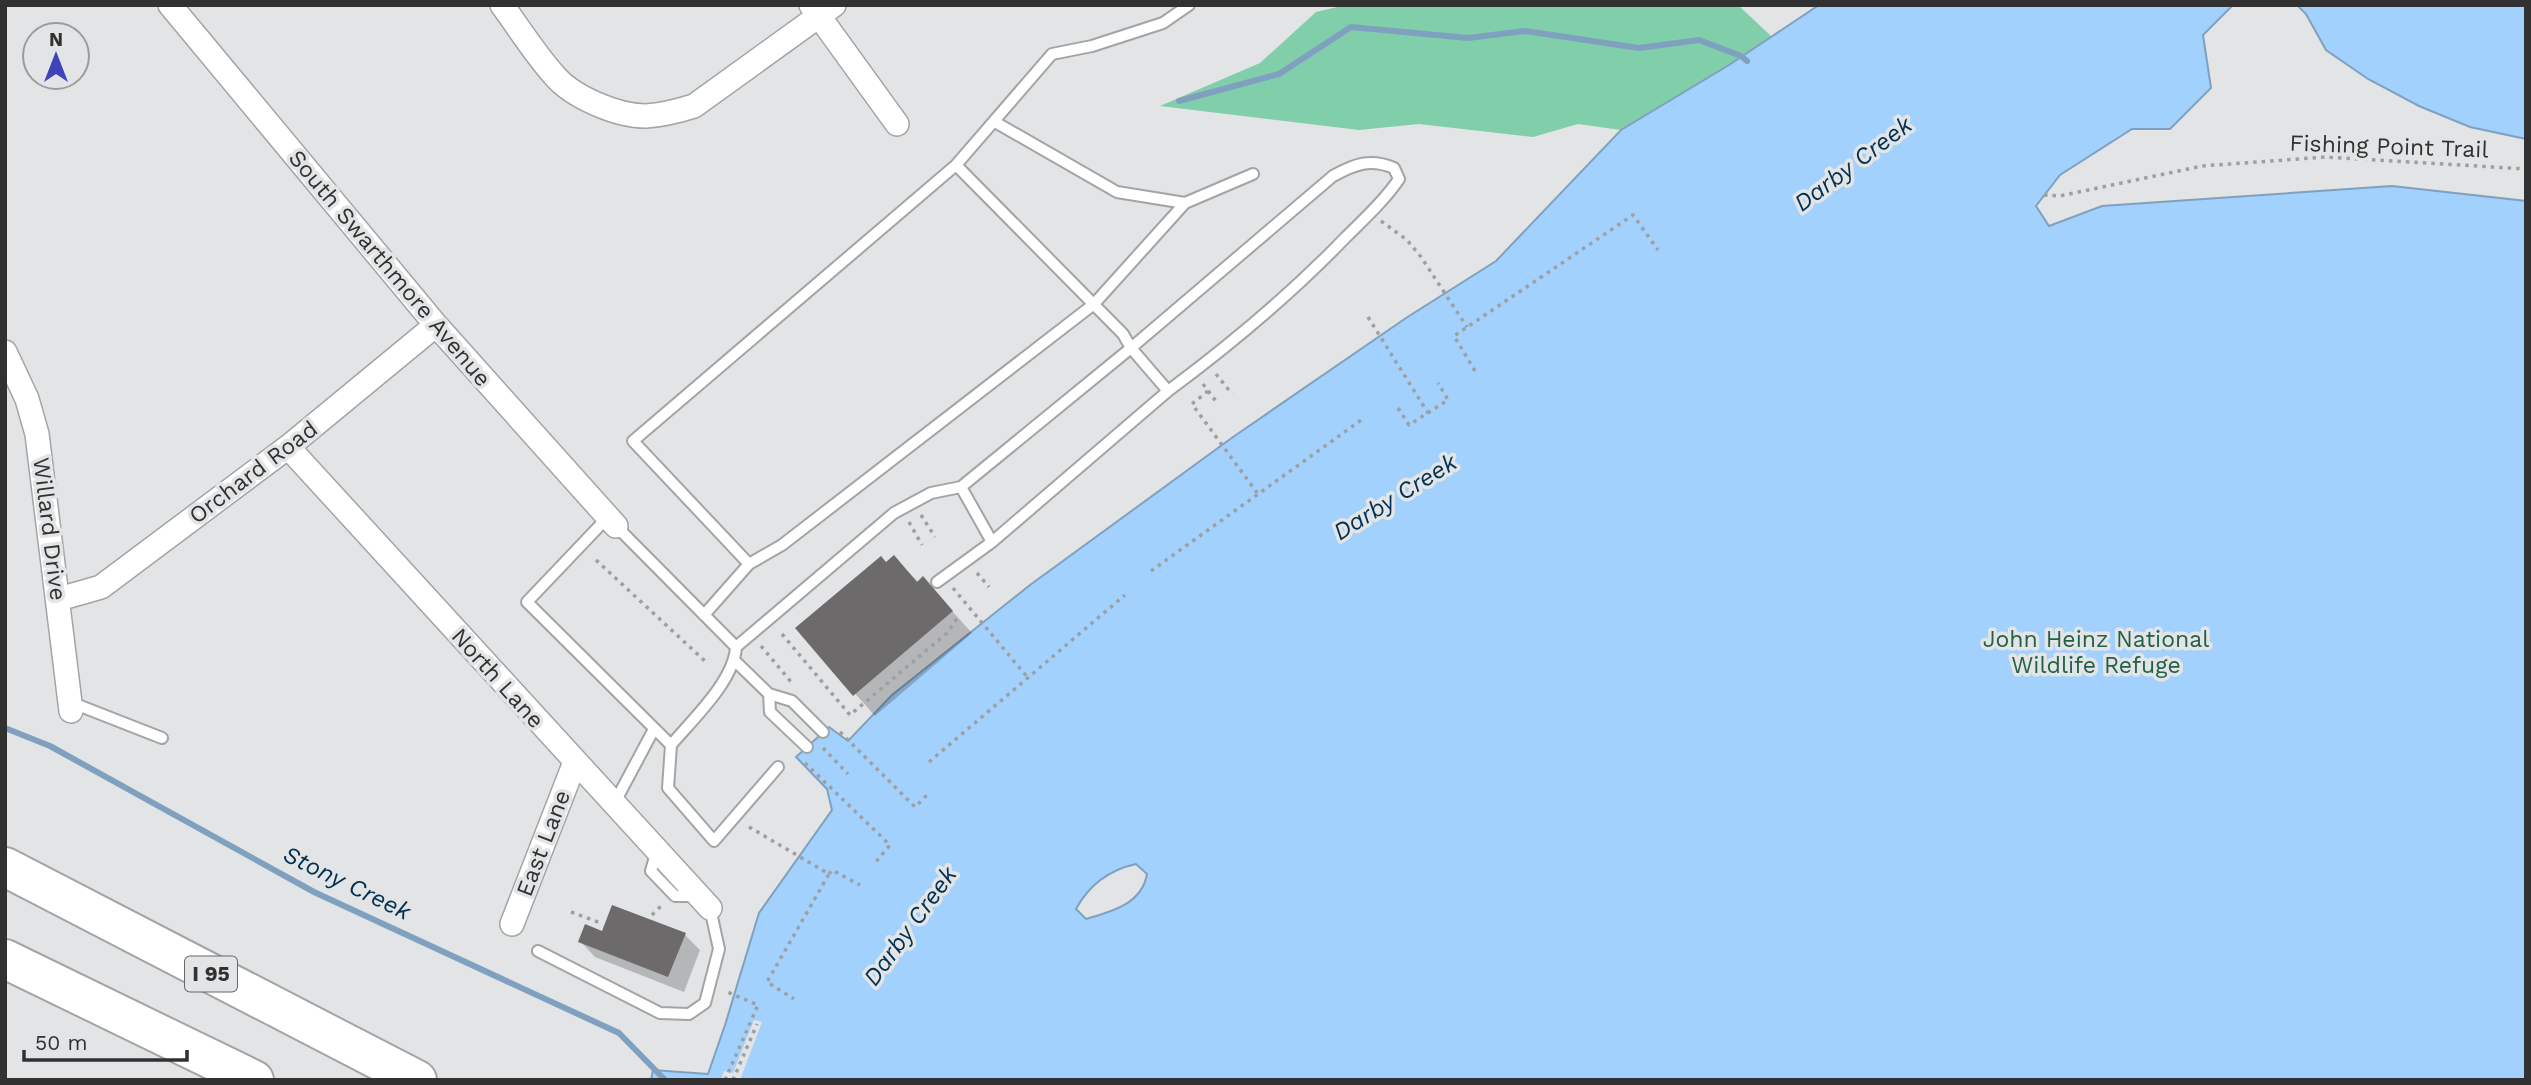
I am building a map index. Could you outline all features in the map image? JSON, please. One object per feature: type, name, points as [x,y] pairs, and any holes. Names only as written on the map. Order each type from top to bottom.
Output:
[{"type":"highway","name":"I 95","points":[[5,867],[417,1080]]},
{"type":"highway","points":[[5,958],[254,1080]]},
{"type":"street","name":"South Swarthmore Avenue","points":[[170,5],[436,324],[611,522]]},
{"type":"street","points":[[502,5],[553,75],[565,86],[599,104],[644,116],[694,106],[821,9],[897,124]]},
{"type":"street","name":"Orchard Road","points":[[59,598],[102,587],[288,447],[436,324]]},
{"type":"street","name":"Willard Drive","points":[[5,352],[27,399],[37,434],[71,706]]},
{"type":"street","name":"North Lane","points":[[288,447],[704,902]]},
{"type":"street","name":"East Lane","points":[[512,924],[575,762]]},
{"type":"lane","points":[[749,564],[633,441],[956,166],[1052,54],[1091,46],[1163,23],[1189,5]]},
{"type":"lane","points":[[995,122],[1117,191],[1185,203]]},
{"type":"lane","points":[[778,766],[736,819],[714,841],[668,788],[671,745],[711,698],[735,661],[736,647],[894,513],[931,493],[961,487],[1131,348],[1333,176],[1356,163],[1379,162],[1394,168],[1399,179],[1323,261],[992,542],[940,580]]},
{"type":"lane","points":[[956,166],[1123,334],[1131,348],[1168,391]]},
{"type":"lane","points":[[704,615],[749,564],[782,545],[1094,304],[1185,203],[1253,174]]},
{"type":"lane","points":[[961,487],[992,542]]},
{"type":"lane","points":[[671,745],[527,602],[611,522],[736,647]]},
{"type":"lane","points":[[735,661],[769,694],[792,701],[823,732]]},
{"type":"lane","points":[[769,694],[770,712],[807,747]]},
{"type":"lane","points":[[71,706],[162,738]]},
{"type":"lane","points":[[614,804],[654,729]]},
{"type":"lane","points":[[538,951],[660,1013],[688,1014],[705,1003],[719,949],[704,902]]},
{"type":"path","name":"Fishing Point Trail","points":[[2044,195],[2060,196],[2202,166],[2326,157],[2526,169]]},
{"type":"path","points":[[1370,213],[1407,240],[1467,327]]},
{"type":"path","points":[[1475,371],[1454,337],[1633,215],[1658,250]]},
{"type":"path","points":[[1368,317],[1428,413]]},
{"type":"path","points":[[1207,362],[1233,394]]},
{"type":"path","points":[[1194,372],[1218,404]]},
{"type":"path","points":[[1398,408],[1409,425],[1448,400],[1438,383]]},
{"type":"path","points":[[1208,391],[1192,404],[1258,494]]},
{"type":"path","points":[[1151,571],[1364,418]]},
{"type":"path","points":[[913,503],[935,537]]},
{"type":"path","points":[[902,509],[922,545]]},
{"type":"path","points":[[596,560],[706,662]]},
{"type":"path","points":[[940,580],[1028,678]]},
{"type":"path","points":[[929,762],[1125,594]]},
{"type":"path","points":[[782,634],[849,715],[947,633],[958,617]]},
{"type":"path","points":[[762,648],[794,686]]},
{"type":"path","points":[[832,724],[915,807],[929,793]]},
{"type":"path","points":[[801,759],[890,845],[875,863]]},
{"type":"path","points":[[736,819],[829,874]]},
{"type":"path","points":[[794,999],[767,982],[829,874],[832,870],[860,886]]},
{"type":"path","points":[[571,912],[601,923]]},
{"type":"path","points":[[710,985],[758,1005],[725,1080]]},
{"type":"path","points":[[733,1080],[757,1024]]},
{"type":"green space","points":[[1346,5],[1738,5],[1771,36],[1729,65],[1621,130],[1578,124],[1533,137],[1419,124],[1359,130],[1160,106],[1260,63],[1316,12]]},
{"type":"water","name":"John Heinz National Wildlife Refuge","points":[[1819,5],[2233,5],[2203,35],[2211,88],[2170,129],[2132,129],[2060,175],[2036,206],[2049,226],[2102,206],[2392,186],[2526,201],[2526,1080],[651,1080],[653,1070],[708,1074],[759,913],[832,810],[827,789],[796,757],[829,727],[848,741],[892,695],[1030,585],[1233,437],[1406,318],[1496,261],[1621,130],[1729,65]],"holes":[[[1136,864],[1147,874],[1139,893],[1115,910],[1086,919],[1076,909],[1094,886],[1117,870]]]},
{"type":"water","points":[[2297,5],[2526,5],[2526,139],[2470,127],[2419,106],[2368,79],[2326,50],[2306,14]]},
{"type":"pier","points":[[754,1020],[762,1022],[740,1080],[721,1080],[724,1071],[733,1073]]},
{"type":"building","points":[[894,555],[917,582],[923,576],[953,611],[853,696],[795,628],[881,556],[886,562]]},
{"type":"building","points":[[612,905],[686,933],[668,977],[578,942],[585,924],[602,931]]},
{"type":"waterway","points":[[1179,101],[1279,74],[1351,27],[1468,38],[1525,31],[1639,48],[1699,40],[1741,56],[1747,61]]},
{"type":"waterway","name":"Stony Creek","points":[[5,728],[50,746],[314,892],[619,1033],[665,1080]]},
{"type":"water label","name":"Darby Creek","points":[[1853,164]]},
{"type":"water label","name":"Darby Creek","points":[[1395,497]]},
{"type":"water label","name":"Darby Creek","points":[[910,926]]}]
